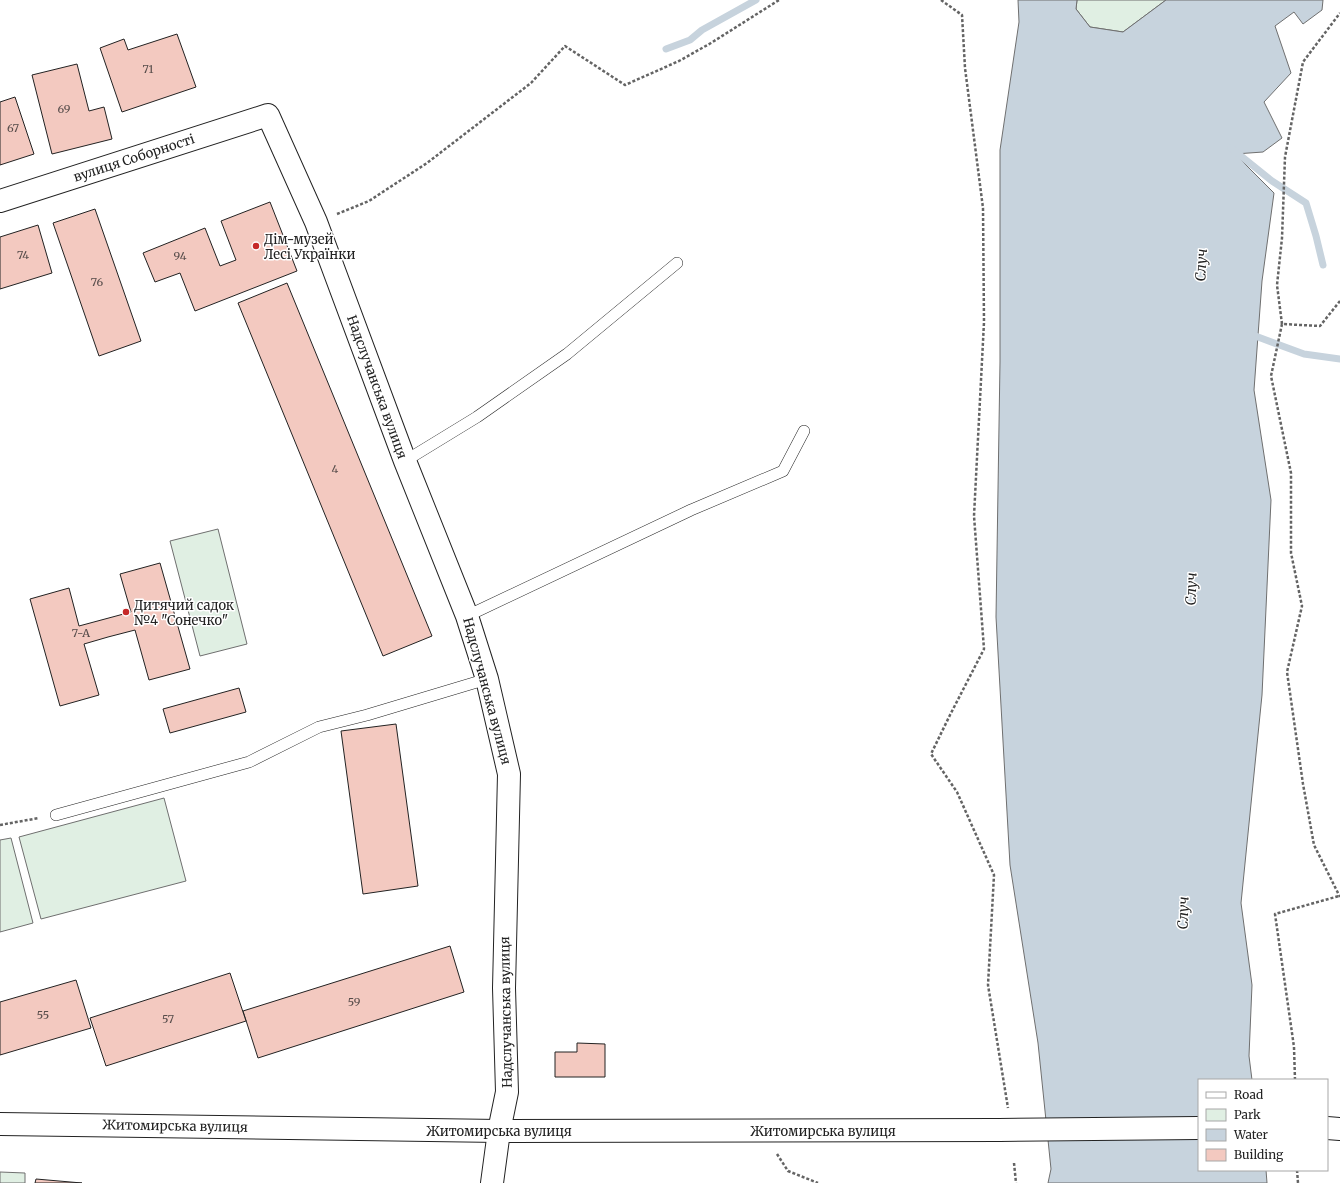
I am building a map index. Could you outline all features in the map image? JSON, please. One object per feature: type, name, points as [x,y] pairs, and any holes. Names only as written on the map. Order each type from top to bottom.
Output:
[{"type":"street","name":"Надслучанська вулиця","points":[[268,115],[316,222],[404,461],[467,616],[486,680],[509,774],[504,988],[507,1092],[499,1131],[492,1183]]},
{"type":"street","name":"вулиця Соборності","points":[[0,201],[268,115]]},
{"type":"street","name":"Житомирська вулиця","points":[[0,1124],[499,1131],[1004,1123],[1198,1128]]},
{"type":"street","points":[[1328,1128],[1340,1128]]},
{"type":"lane","points":[[404,461],[477,417],[567,354],[676,263]]},
{"type":"lane","points":[[467,616],[691,510],[783,471],[804,431]]},
{"type":"lane","points":[[56,815],[249,762],[319,727],[367,715],[486,680]]},
{"type":"path","points":[[316,222],[369,201],[427,163],[531,83],[565,46],[625,86],[679,61],[711,43],[779,0]]},
{"type":"path","points":[[941,0],[962,15],[965,68],[983,208],[984,322],[974,516],[984,649],[932,754],[957,792],[994,875],[988,985],[1005,1086],[1004,1123]]},
{"type":"path","points":[[1295,1079],[1294,1047],[1275,914],[1339,896],[1314,845],[1303,784],[1287,672],[1302,606],[1291,553],[1290,473],[1271,376],[1282,324],[1277,284],[1282,238],[1285,157],[1303,62],[1340,13]]},
{"type":"path","points":[[1282,324],[1320,326],[1340,301]]},
{"type":"path","points":[[0,825],[56,815]]},
{"type":"path","points":[[774,1151],[788,1171],[818,1183]]},
{"type":"path","points":[[1014,1163],[1016,1183]]},
{"type":"path","points":[[1297,1171],[1298,1183]]},
{"type":"green space","points":[[1077,0],[1166,0],[1123,32],[1090,27],[1076,9]]},
{"type":"green space","points":[[218,529],[247,644],[200,656],[170,541]]},
{"type":"green space","points":[[164,798],[186,881],[41,919],[19,837]]},
{"type":"green space","points":[[11,838],[33,923],[0,932],[0,840]]},
{"type":"green space","points":[[0,1172],[25,1173],[25,1183],[0,1183]]},
{"type":"water","name":"Случ","points":[[1018,0],[1077,0],[1076,9],[1090,27],[1123,32],[1166,0],[1323,0],[1322,10],[1303,24],[1294,12],[1275,26],[1291,73],[1264,102],[1282,138],[1263,152],[1235,154],[1274,193],[1262,281],[1254,390],[1271,500],[1262,695],[1241,903],[1252,985],[1249,1056],[1252,1079],[1198,1079],[1198,1171],[1266,1171],[1267,1183],[1048,1183],[1051,1169],[1038,1043],[1010,865],[996,617],[1000,362],[1000,150],[1019,22]]},
{"type":"building","points":[[177,34],[196,87],[122,112],[100,48],[124,39],[128,50]]},
{"type":"building","points":[[77,64],[89,111],[104,107],[112,139],[52,154],[32,75]]},
{"type":"building","points":[[15,97],[34,154],[0,165],[0,102]]},
{"type":"building","points":[[270,202],[297,271],[195,311],[180,273],[155,282],[143,253],[205,228],[220,266],[236,260],[221,221]]},
{"type":"building","points":[[95,209],[141,341],[99,356],[53,223]]},
{"type":"building","points":[[38,225],[52,273],[0,289],[0,237]]},
{"type":"building","points":[[287,283],[432,636],[383,656],[238,303]]},
{"type":"building","points":[[160,563],[190,669],[149,680],[135,630],[108,637],[84,644],[99,695],[60,706],[30,599],[69,588],[79,626],[131,612],[120,574]]},
{"type":"building","points":[[239,688],[246,712],[170,733],[163,709]]},
{"type":"building","points":[[396,724],[418,886],[363,894],[341,731]]},
{"type":"building","points":[[450,946],[464,992],[258,1058],[243,1011]]},
{"type":"building","points":[[230,973],[246,1021],[106,1066],[90,1018]]},
{"type":"building","points":[[76,980],[91,1028],[0,1055],[0,1002]]},
{"type":"building","points":[[577,1043],[605,1044],[605,1077],[555,1077],[555,1052],[577,1052]]},
{"type":"building","points":[[36,1179],[82,1183],[35,1183]]},
{"type":"waterway","points":[[666,49],[690,40],[702,30],[756,0]]},
{"type":"waterway","points":[[1231,148],[1272,181],[1306,203],[1323,265]]},
{"type":"waterway","points":[[1250,334],[1304,354],[1340,359]]},
{"type":"place","name":"Дім-музей Лесі Українки","points":[[256,246]]},
{"type":"place","name":"Дитячий садок №4 \"Сонечко\"","points":[[126,612]]}]
